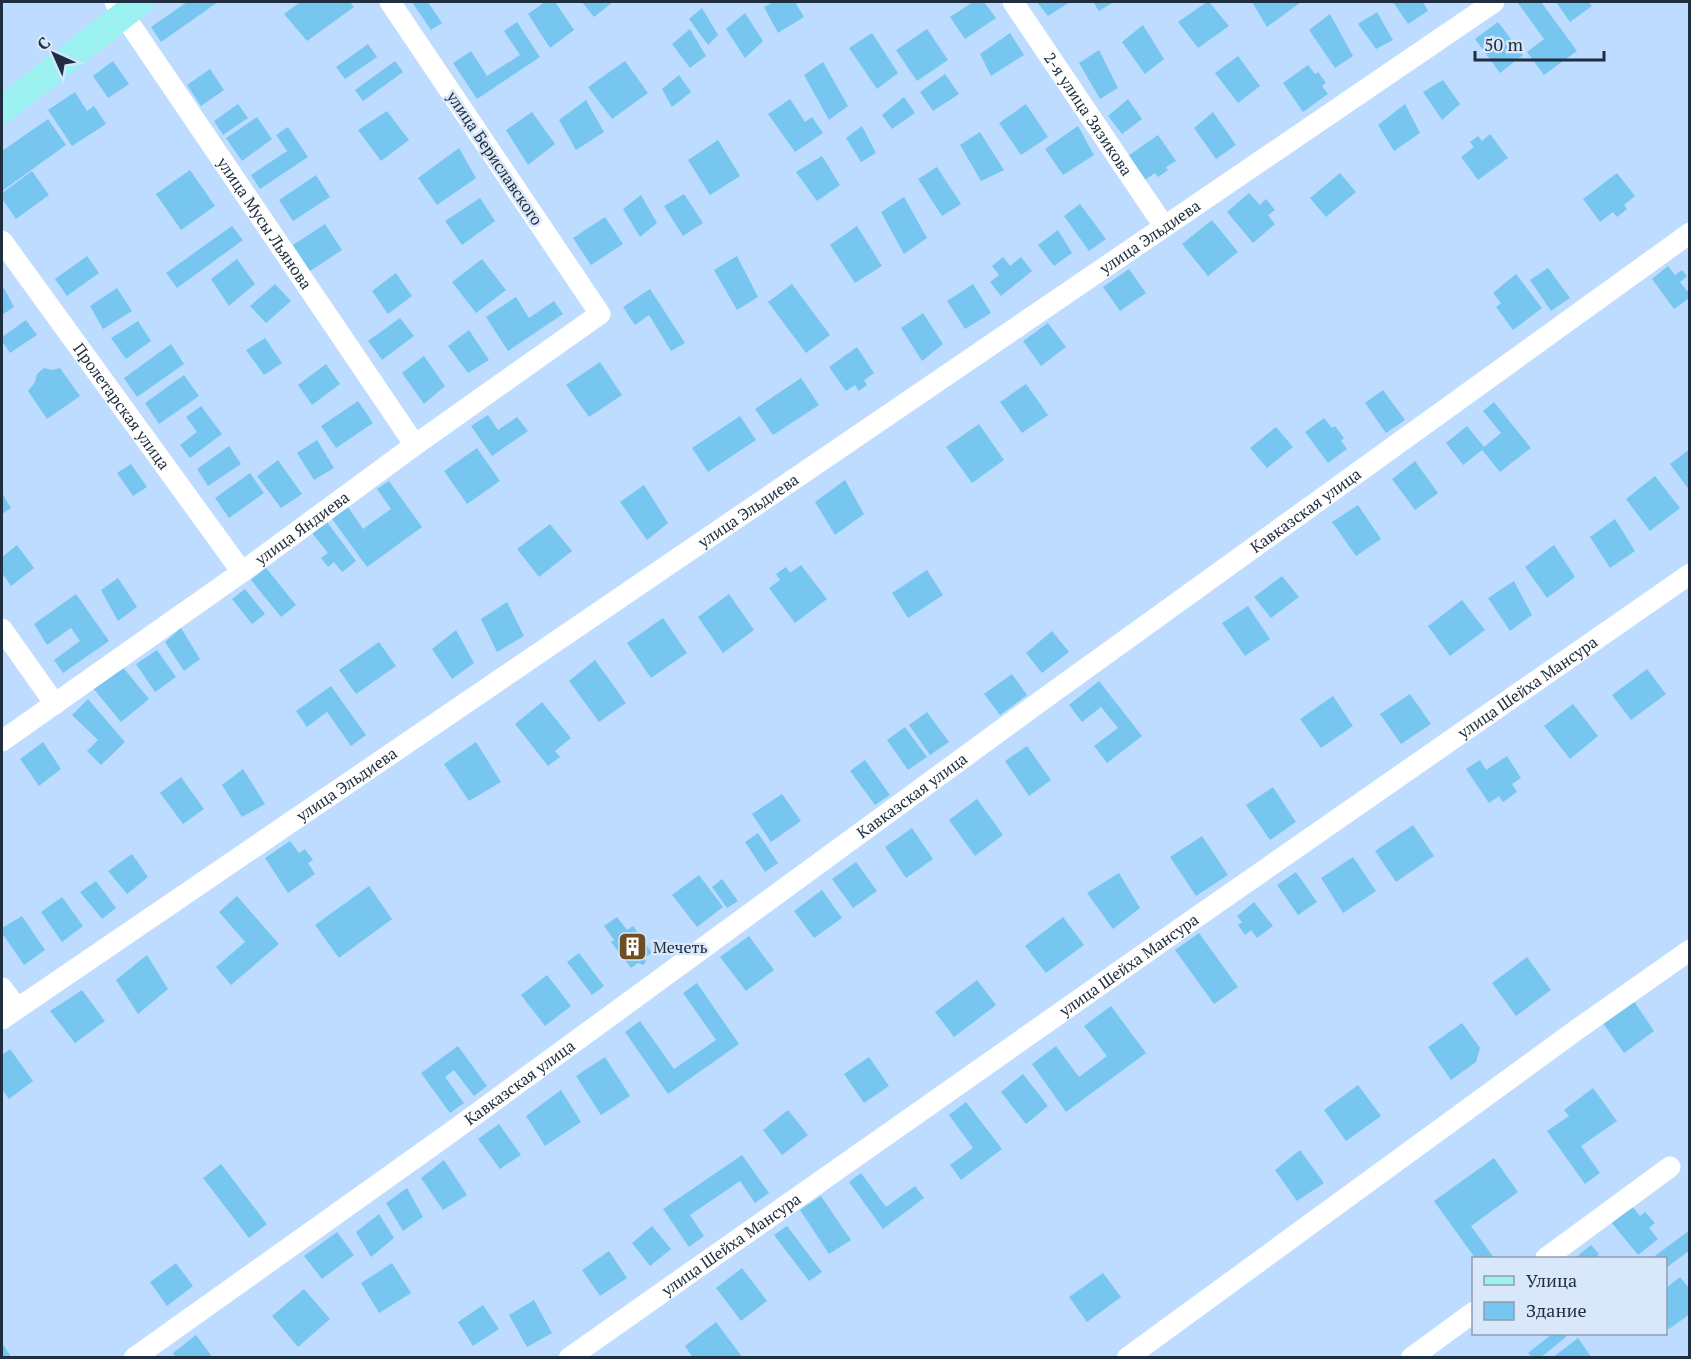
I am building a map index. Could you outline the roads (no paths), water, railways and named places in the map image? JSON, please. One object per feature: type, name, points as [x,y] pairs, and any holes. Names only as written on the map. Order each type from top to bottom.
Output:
[{"type":"main road","points":[[2,110],[126,6]]},
{"type":"street","name":"улица Бериславского","points":[[390,2],[600,314]]},
{"type":"street","name":"2-я улица Зязикова","points":[[1013,2],[1164,226]]},
{"type":"street","name":"улица Эльдиева","points":[[9,1014],[1494,2]]},
{"type":"street","name":"улица Мусы Льянова","points":[[126,6],[415,445]]},
{"type":"street","name":"Кавказская улица","points":[[134,1358],[450,1133],[1074,677],[1689,233]]},
{"type":"street","name":"Пролетарская улица","points":[[2,241],[242,572]]},
{"type":"street","name":"улица Яндиева","points":[[2,741],[242,572],[415,445],[600,314]]},
{"type":"street","name":"улица Шейха Мансура","points":[[569,1358],[1689,574]]},
{"type":"street","points":[[2,629],[55,704]]},
{"type":"street","points":[[1127,1358],[1689,950]]},
{"type":"street","points":[[2,988],[9,1014]]},
{"type":"street","points":[[1547,1257],[1670,1167]]},
{"type":"street","points":[[1411,1358],[1472,1313]]},
{"type":"place","name":"Мечеть","points":[[632,947]]}]
